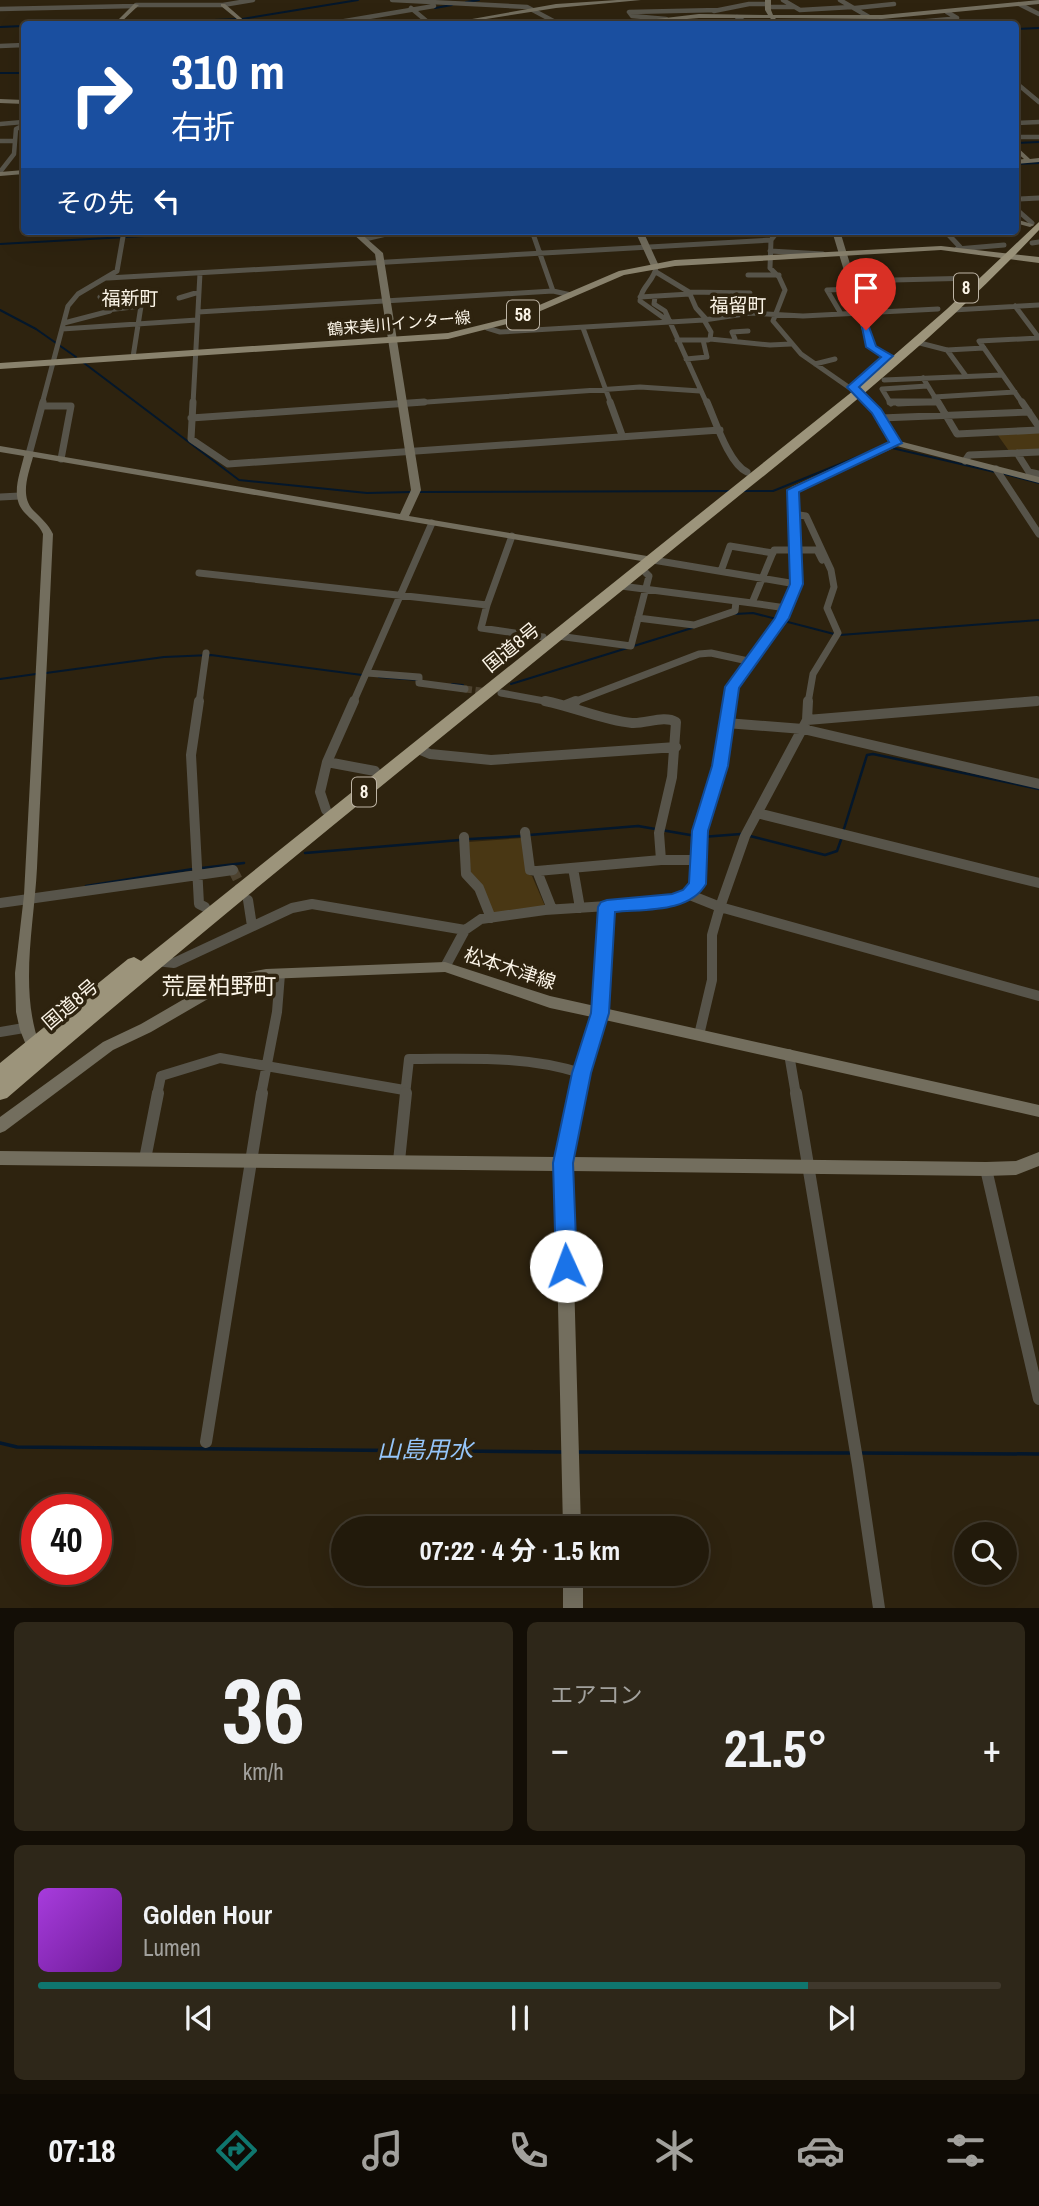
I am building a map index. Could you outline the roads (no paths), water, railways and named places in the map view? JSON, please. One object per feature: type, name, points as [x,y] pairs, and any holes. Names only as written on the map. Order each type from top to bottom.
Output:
[{"type":"highway","name":"国道8号","points":[[0,1074],[375,771],[645,562],[854,390],[977,278],[1002,249],[1035,222]]},
{"type":"highway","name":"国道8号","points":[[891,358],[957,309],[1011,255],[1035,222]]},
{"type":"highway","name":"国道8号","points":[[731,490],[747,472],[854,390]]},
{"type":"highway","name":"国道8号","points":[[0,1092],[154,961],[418,749],[551,636],[621,586],[645,562]]},
{"type":"main road","name":"鶴来美川インター線","points":[[0,366],[448,335],[487,328],[622,273],[770,254],[958,248],[1002,249],[1011,255],[1039,260]]},
{"type":"street","points":[[96,7],[100,0]]},
{"type":"street","points":[[127,0],[136,5]]},
{"type":"street","points":[[119,21],[144,0]]},
{"type":"street","points":[[0,9],[253,0]]},
{"type":"street","points":[[395,0],[536,9],[554,21]]},
{"type":"street","points":[[395,0],[427,21]]},
{"type":"street","points":[[624,0],[632,16],[666,21],[702,16],[870,17],[1039,2]]},
{"type":"street","points":[[465,21],[536,9],[638,0]]},
{"type":"street","points":[[727,0],[732,7]]},
{"type":"street","points":[[839,0],[876,21]]},
{"type":"street","points":[[702,16],[732,7],[784,1],[795,7]]},
{"type":"street","points":[[221,3],[242,21]]},
{"type":"street","points":[[767,3],[815,11],[894,4]]},
{"type":"street","points":[[767,3],[772,18],[776,21]]},
{"type":"street","points":[[775,3],[780,7]]},
{"type":"street","points":[[347,21],[453,4]]},
{"type":"street","points":[[1019,4],[1039,14]]},
{"type":"street","points":[[886,5],[906,21]]},
{"type":"street","points":[[862,12],[876,11],[869,7]]},
{"type":"street","points":[[629,12],[719,10]]},
{"type":"street","points":[[666,11],[666,21]]},
{"type":"street","points":[[930,21],[957,18],[945,11]]},
{"type":"street","points":[[887,16],[893,21]]},
{"type":"street","points":[[737,17],[743,21]]},
{"type":"street","points":[[0,46],[21,45]]},
{"type":"street","points":[[1019,85],[1039,102]]},
{"type":"street","points":[[1019,91],[1025,90]]},
{"type":"street","points":[[0,101],[21,102]]},
{"type":"street","points":[[0,121],[13,125],[21,124]]},
{"type":"street","points":[[1019,125],[1039,122]]},
{"type":"street","points":[[0,173],[14,154],[13,125]]},
{"type":"street","points":[[1019,131],[1024,137]]},
{"type":"street","points":[[0,141],[21,137]]},
{"type":"street","points":[[1019,137],[1039,137]]},
{"type":"street","points":[[1019,151],[1029,161]]},
{"type":"street","points":[[14,154],[21,154]]},
{"type":"street","points":[[1019,162],[1039,160]]},
{"type":"street","points":[[0,173],[21,172]]},
{"type":"street","points":[[1019,200],[1039,198]]},
{"type":"street","points":[[1019,211],[1035,222]]},
{"type":"street","points":[[119,295],[116,286],[124,235]]},
{"type":"street","points":[[360,235],[379,253],[411,451],[415,492],[403,518]]},
{"type":"street","points":[[365,239],[382,235]]},
{"type":"street","points":[[378,236],[397,235]]},
{"type":"street","points":[[533,235],[553,291]]},
{"type":"street","points":[[641,235],[656,269],[690,293],[696,309],[711,332],[706,340],[707,357],[686,359]]},
{"type":"street","points":[[775,235],[771,240],[771,268],[785,282],[786,291],[774,314],[777,329],[815,364],[854,390],[881,418],[892,440],[890,446]]},
{"type":"street","points":[[837,235],[871,347],[891,358]]},
{"type":"street","points":[[948,235],[958,248]]},
{"type":"street","points":[[33,1046],[24,1028],[23,993],[48,534],[45,524],[22,506],[20,496],[68,306],[76,296],[117,275],[379,264],[771,240]]},
{"type":"street","points":[[640,296],[656,269]]},
{"type":"street","points":[[200,273],[191,439],[228,464],[720,430]]},
{"type":"street","points":[[748,275],[779,275]]},
{"type":"street","points":[[840,312],[827,290],[852,285],[977,278]]},
{"type":"street","points":[[198,312],[553,291],[571,295]]},
{"type":"street","points":[[76,296],[100,297],[141,292],[144,302],[137,324],[133,356]]},
{"type":"street","points":[[178,298],[199,292]]},
{"type":"street","points":[[640,296],[746,293],[748,313]]},
{"type":"street","points":[[640,296],[646,307],[669,322]]},
{"type":"street","points":[[100,297],[104,308],[111,311]]},
{"type":"street","points":[[655,297],[654,304],[665,310],[700,391],[740,469],[747,472]]},
{"type":"street","points":[[957,309],[1039,305]]},
{"type":"street","points":[[63,326],[111,311],[141,306]]},
{"type":"street","points":[[1014,306],[1039,338]]},
{"type":"street","points":[[487,328],[500,332],[669,322],[748,313],[803,316],[938,309]]},
{"type":"street","points":[[63,326],[197,320]]},
{"type":"street","points":[[583,328],[622,436]]},
{"type":"street","points":[[735,339],[732,332],[748,331]]},
{"type":"street","points":[[923,378],[957,434],[1039,428],[979,341],[1039,338]]},
{"type":"street","points":[[677,340],[735,339],[769,347],[791,344]]},
{"type":"street","points":[[916,342],[947,350],[984,348]]},
{"type":"street","points":[[947,350],[966,376]]},
{"type":"street","points":[[815,364],[835,359]]},
{"type":"street","points":[[884,380],[1002,375]]},
{"type":"street","points":[[927,386],[882,389],[891,404],[1015,393]]},
{"type":"street","points":[[191,418],[656,387],[700,391]]},
{"type":"street","points":[[43,406],[71,406],[61,459]]},
{"type":"street","points":[[881,418],[1029,412]]},
{"type":"street","points":[[690,895],[698,884],[699,836],[720,766],[732,687],[748,661],[781,620],[796,584],[792,514],[795,488],[890,446],[1039,480]]},
{"type":"street","points":[[0,449],[512,536],[645,562],[796,584]]},
{"type":"street","points":[[965,461],[969,455],[1039,452]]},
{"type":"street","points":[[1017,453],[1029,472],[1039,474]]},
{"type":"street","points":[[997,471],[1039,534]]},
{"type":"street","points":[[0,497],[20,496]]},
{"type":"street","points":[[699,1035],[712,980],[712,935],[720,907],[745,836],[805,725],[810,682],[838,636],[827,608],[834,587],[832,576],[806,516],[792,514]]},
{"type":"street","points":[[326,810],[320,792],[327,762],[432,523]]},
{"type":"street","points":[[512,536],[481,628],[631,646],[649,576],[645,562]]},
{"type":"street","points":[[721,571],[730,545],[773,552],[817,550],[840,588]]},
{"type":"street","points":[[752,603],[773,552]]},
{"type":"street","points":[[199,573],[488,604]]},
{"type":"street","points":[[621,586],[786,608]]},
{"type":"street","points":[[638,618],[694,625],[735,611],[737,601]]},
{"type":"street","points":[[566,705],[699,654],[711,653],[748,661]]},
{"type":"street","points":[[205,907],[199,904],[191,755],[207,655]]},
{"type":"street","points":[[366,675],[419,680],[465,689]]},
{"type":"street","points":[[501,694],[566,705],[614,721],[638,723],[671,719],[677,722],[668,800],[659,830],[661,860]]},
{"type":"street","points":[[726,723],[805,725],[1039,701]]},
{"type":"street","points":[[805,725],[1039,784]]},
{"type":"street","points":[[418,749],[430,754],[491,760],[676,747]]},
{"type":"street","points":[[327,762],[375,771]]},
{"type":"street","points":[[757,813],[1039,883]]},
{"type":"street","points":[[525,832],[530,870],[661,860],[698,860]]},
{"type":"street","points":[[464,837],[466,874],[479,888],[491,918]]},
{"type":"street","points":[[573,868],[580,908]]},
{"type":"street","points":[[0,903],[29,896],[233,870]]},
{"type":"street","points":[[537,871],[552,909]]},
{"type":"street","points":[[445,967],[465,930],[481,919],[552,909],[654,903],[690,895],[720,907],[1039,996]]},
{"type":"street","points":[[248,900],[252,926]]},
{"type":"street","points":[[154,961],[174,963],[292,908],[312,904],[465,930]]},
{"type":"street","points":[[572,1516],[563,1163],[581,1073],[600,1013],[607,907]]},
{"type":"street","name":"松本木津線","points":[[0,1126],[69,1076],[96,1052],[146,1028],[208,992],[240,979],[280,974],[445,967],[540,999],[1039,1111]]},
{"type":"street","points":[[206,1442],[277,1012],[280,974]]},
{"type":"street","points":[[0,1032],[24,1028]]},
{"type":"street","points":[[789,1054],[810,1167],[879,1608]]},
{"type":"street","points":[[145,1159],[161,1076],[220,1058],[404,1090]]},
{"type":"street","points":[[399,1161],[409,1059],[530,1060],[557,1064],[581,1073]]},
{"type":"street","points":[[0,1158],[986,1168],[1016,1168],[1039,1159]]},
{"type":"street","points":[[986,1168],[1039,1399]]},
{"type":"street","points":[[573,1586],[573,1608]]},
{"type":"waterway","points":[[242,19],[358,0]]},
{"type":"waterway","points":[[466,2],[479,0]]},
{"type":"waterway","points":[[435,8],[452,5]]},
{"type":"waterway","points":[[190,21],[238,19]]},
{"type":"waterway","points":[[0,27],[21,26]]},
{"type":"waterway","points":[[1019,29],[1039,28]]},
{"type":"waterway","points":[[0,73],[21,73]]},
{"type":"waterway","points":[[1019,143],[1039,142]]},
{"type":"waterway","points":[[1019,164],[1039,163]]},
{"type":"waterway","points":[[0,244],[162,235]]},
{"type":"waterway","points":[[0,310],[36,329],[76,357]]},
{"type":"waterway","points":[[84,363],[239,480],[367,493],[411,492]]},
{"type":"waterway","points":[[744,491],[773,491],[882,447]]},
{"type":"waterway","points":[[892,448],[995,472]]},
{"type":"waterway","points":[[1001,473],[1039,483]]},
{"type":"waterway","points":[[418,492],[730,491]]},
{"type":"waterway","points":[[735,614],[753,613],[834,634]]},
{"type":"waterway","points":[[840,635],[1039,620]]},
{"type":"waterway","points":[[511,684],[692,628]]},
{"type":"waterway","points":[[46,673],[164,657],[211,655],[362,675]]},
{"type":"waterway","points":[[0,679],[36,674]]},
{"type":"waterway","points":[[379,677],[418,680]]},
{"type":"waterway","points":[[452,684],[463,685]]},
{"type":"waterway","points":[[843,832],[867,755],[873,754],[1039,789]]},
{"type":"waterway","points":[[529,835],[638,826],[696,836]]},
{"type":"waterway","points":[[702,837],[741,834]]},
{"type":"waterway","points":[[470,839],[521,836]]},
{"type":"waterway","points":[[750,836],[825,855],[837,851],[842,837]]},
{"type":"waterway","points":[[305,853],[460,840]]},
{"type":"waterway","points":[[202,868],[244,863]]},
{"type":"waterway","points":[[86,886],[193,869]]},
{"type":"waterway","name":"山島用水","points":[[0,1443],[17,1447],[563,1452]]},
{"type":"waterway","name":"山島用水","points":[[577,1452],[850,1453]]},
{"type":"waterway","name":"山島用水","points":[[860,1453],[1039,1454]]},
{"type":"tunnel","points":[[465,689],[489,692]]},
{"type":"tunnel","points":[[233,870],[244,892]]},
{"type":"district","name":"福新町","points":[[130,298]]},
{"type":"district","name":"福留町","points":[[738,305]]},
{"type":"district","name":"荒屋柏野町","points":[[219,986]]}]
